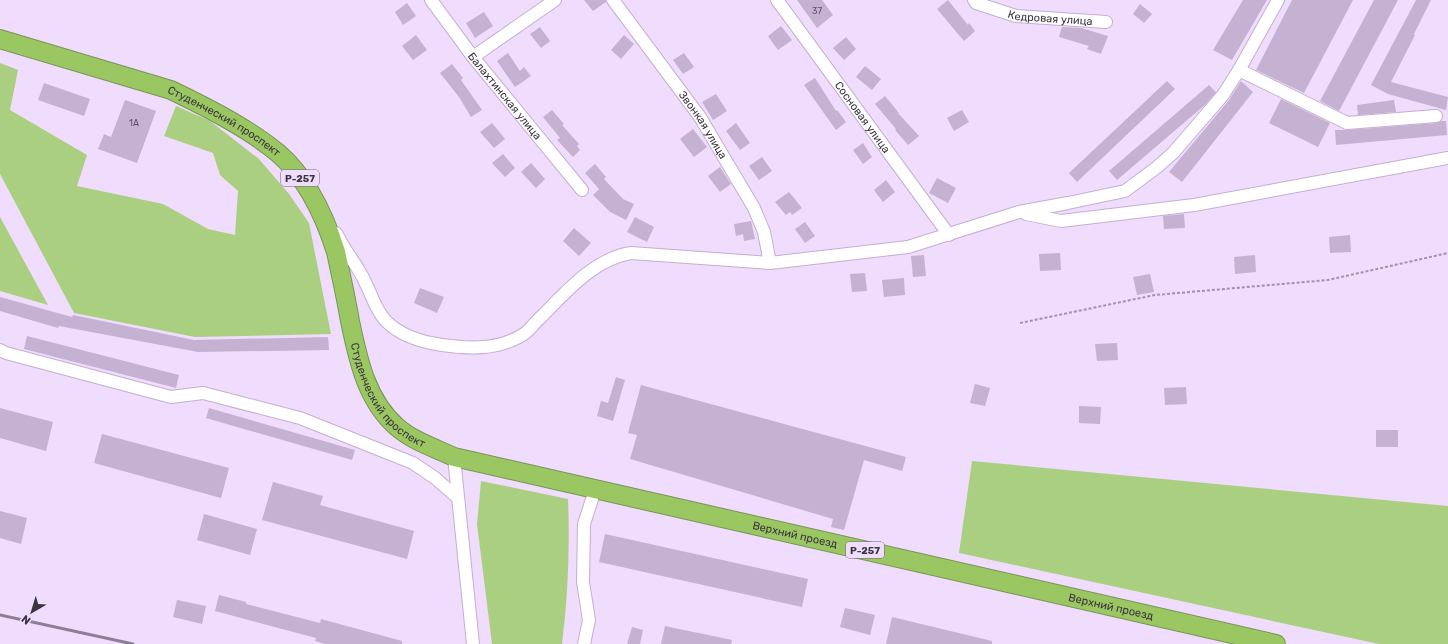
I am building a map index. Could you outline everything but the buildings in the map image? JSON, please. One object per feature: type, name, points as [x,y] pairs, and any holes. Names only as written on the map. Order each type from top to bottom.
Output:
[{"type":"highway","name":"Студенческий проспект","points":[[0,39],[171,90],[237,125],[279,154],[306,186],[329,231],[336,252],[358,357],[363,375],[370,391],[378,404],[397,427],[414,438],[454,457]]},
{"type":"highway","name":"Верхний проезд","points":[[454,457],[1276,644]]},
{"type":"street","name":"Балахтинская улица","points":[[431,0],[473,57],[582,190]]},
{"type":"street","points":[[473,57],[555,0]]},
{"type":"street","name":"Звонкая улица","points":[[613,0],[704,123],[754,208],[764,232],[770,263]]},
{"type":"street","name":"Сосновая улица","points":[[777,0],[949,235]]},
{"type":"street","name":"Кедровая улица","points":[[974,0],[976,3],[1016,16],[1106,22]]},
{"type":"street","points":[[329,231],[336,234],[357,266],[366,282],[375,306],[385,320],[399,331],[414,339],[430,344],[474,348],[491,347],[505,343],[525,334],[578,279],[621,255],[630,253],[770,263],[908,247],[1019,212],[1125,191],[1156,168],[1173,153],[1223,95],[1239,70],[1278,0]]},
{"type":"street","points":[[1239,70],[1347,123],[1436,116]]},
{"type":"street","points":[[1019,212],[1061,221],[1194,205],[1448,158]]},
{"type":"street","points":[[0,350],[6,353],[171,397],[203,393],[300,418],[413,463],[435,478],[458,498]]},
{"type":"street","points":[[454,457],[473,644]]},
{"type":"street","points":[[584,644],[589,620],[583,582],[584,524],[595,490]]},
{"type":"path","points":[[1020,323],[1155,295],[1328,280],[1448,253]]},
{"type":"green space","points":[[0,63],[18,70],[10,110],[87,155],[77,186],[163,204],[208,229],[235,235],[238,191],[220,175],[213,153],[164,136],[176,106],[210,121],[259,159],[289,194],[309,223],[331,334],[195,337],[74,313],[0,174]]},
{"type":"green space","points":[[0,217],[48,305],[0,291]]},
{"type":"green space","points":[[972,461],[1448,506],[1448,644],[1379,644],[959,553]]},
{"type":"green space","points":[[481,481],[568,499],[568,572],[562,644],[492,644],[477,524]]},
{"type":"railway","points":[[0,615],[133,644]]}]
